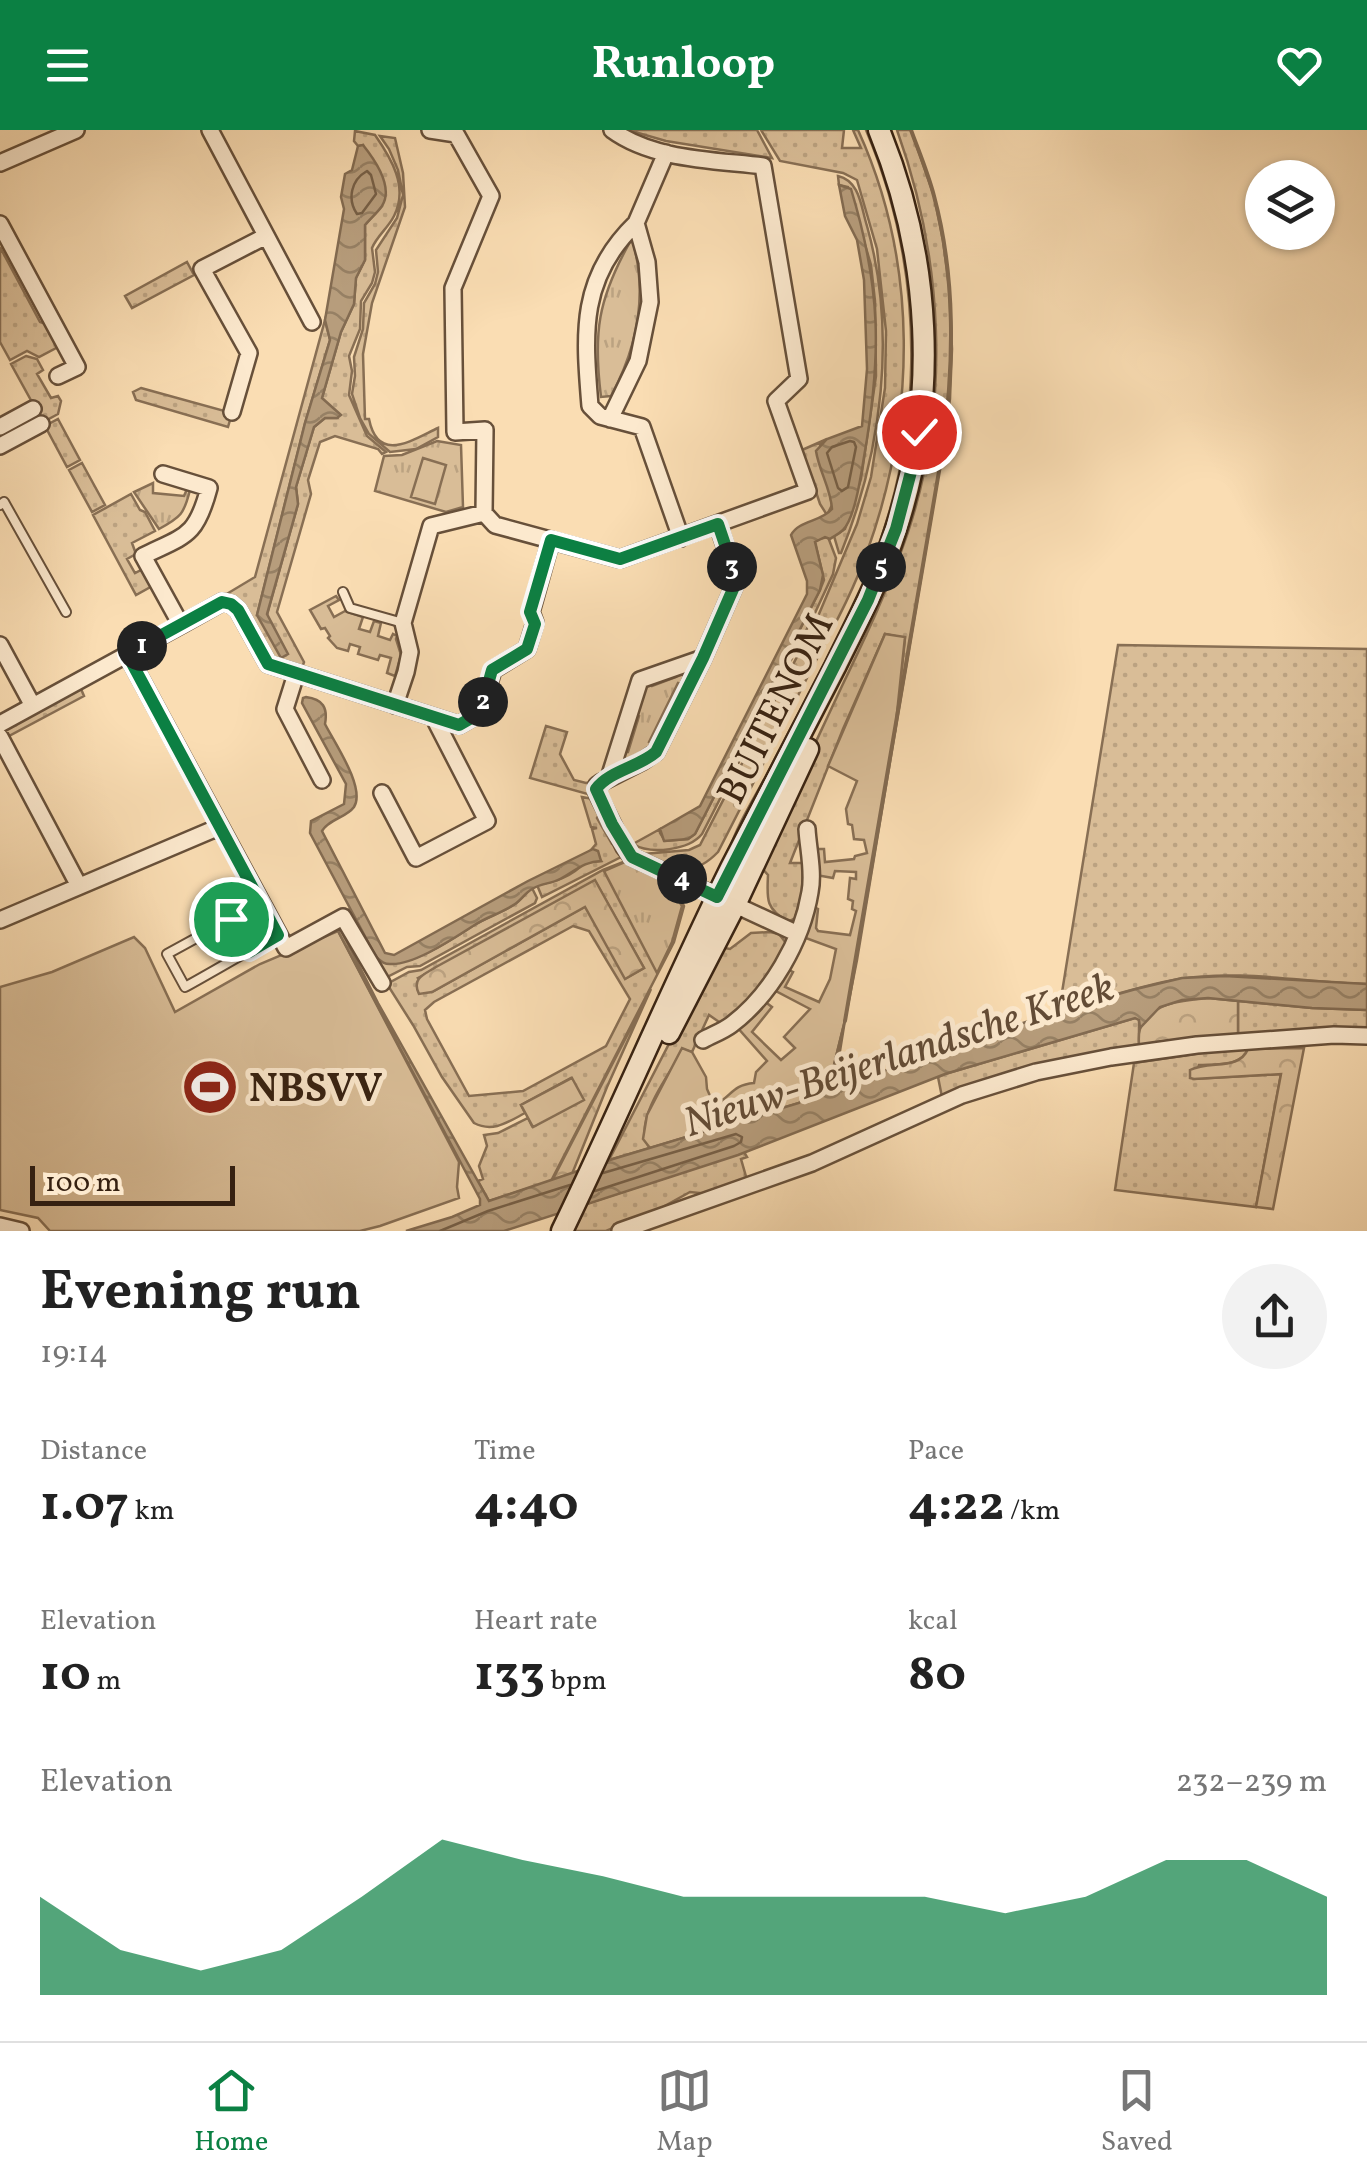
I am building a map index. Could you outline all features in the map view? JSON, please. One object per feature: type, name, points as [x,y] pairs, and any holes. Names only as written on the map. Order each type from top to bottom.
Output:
[{"type":"main road","name":"BUITENOM","points":[[562,1231],[726,901],[868,600],[896,529],[912,468],[923,396],[923,311],[915,243],[895,168],[879,130]]},
{"type":"main road","name":"BUITENOM","points":[[726,901],[876,602],[903,532],[919,469],[930,396],[931,310],[923,240],[905,165],[892,130]]},
{"type":"main road","name":"BUITENOM","points":[[570,1231],[602,1156]]},
{"type":"street","points":[[1,159],[76,130]]},
{"type":"street","points":[[210,130],[312,322]]},
{"type":"street","points":[[430,130],[456,134],[492,196],[453,288],[456,432],[484,430],[484,513],[495,525],[620,559],[808,491],[776,401],[799,379],[763,166],[666,153],[622,138],[612,130]]},
{"type":"street","points":[[666,153],[636,224],[608,255],[588,314],[585,340],[590,406],[600,416],[642,427],[681,538]]},
{"type":"street","points":[[0,224],[77,367],[58,376]]},
{"type":"street","points":[[610,419],[638,360],[650,302],[647,262],[636,224]]},
{"type":"street","points":[[232,412],[249,353],[202,269],[266,236]]},
{"type":"street","points":[[0,427],[37,416],[0,446]]},
{"type":"street","points":[[164,474],[208,488],[202,514],[190,532],[143,556],[181,625]]},
{"type":"street","points":[[395,706],[410,652],[403,624],[431,526],[484,513]]},
{"type":"street","points":[[718,524],[737,580],[703,658],[656,752],[597,785],[597,794],[632,857],[798,934]]},
{"type":"street","points":[[0,724],[222,602],[238,610],[268,664],[459,725],[480,713],[492,670],[527,649],[535,624],[530,612],[551,540]]},
{"type":"street","points":[[0,645],[33,706]]},
{"type":"street","points":[[127,654],[286,948],[343,916],[382,984]]},
{"type":"street","points":[[609,778],[640,680],[703,658]]},
{"type":"street","points":[[296,674],[285,709],[322,780]]},
{"type":"street","points":[[382,794],[416,858],[487,821],[434,718]]},
{"type":"street","points":[[0,736],[79,886]]},
{"type":"street","points":[[0,920],[220,826]]},
{"type":"street","points":[[703,1040],[730,1026],[760,998],[783,965],[798,934],[811,890],[807,828]]},
{"type":"street","points":[[620,1231],[776,1177],[962,1094],[1024,1075],[1111,1057],[1197,1046],[1367,1036]]},
{"type":"street","points":[[0,1226],[21,1231]]},
{"type":"lane","points":[[0,505],[4,502],[66,612]]},
{"type":"lane","points":[[343,592],[350,608],[403,624]]},
{"type":"lane","points":[[249,952],[231,919],[167,954],[185,987],[249,952],[278,935]]},
{"type":"green space","points":[[628,130],[757,130],[772,158],[666,141]]},
{"type":"green space","points":[[761,130],[844,130],[842,148],[861,148],[853,130],[858,130],[878,181],[901,287],[902,394],[883,500],[847,599],[718,852],[699,866],[682,868],[643,854],[689,850],[700,845],[819,614],[857,524],[871,477],[885,388],[886,331],[877,249],[857,180],[843,173],[780,161]]},
{"type":"green space","points":[[866,130],[875,130],[915,275],[915,424],[879,561],[729,851],[859,594],[881,538],[897,480],[907,422],[909,304],[901,245],[887,187]]},
{"type":"green space","points":[[897,130],[911,130],[934,196],[943,241],[952,349],[950,399],[895,732],[905,638],[885,634],[790,863],[803,863],[802,892],[795,918],[788,922],[771,907],[768,875],[759,865],[893,571],[922,483],[931,432],[936,381],[932,279],[924,229]]},
{"type":"green space","points":[[355,131],[375,135],[392,163],[400,194],[394,216],[372,248],[375,272],[361,301],[360,329],[349,356],[349,395],[367,436],[386,452],[382,454],[378,449],[335,436],[320,442],[308,480],[311,494],[277,612],[304,662],[301,671],[272,658],[220,598],[255,577],[325,320],[330,340],[257,615],[267,615],[298,504],[296,487],[314,427],[325,418],[337,418],[322,398],[341,332],[354,304],[356,278],[365,260],[365,225],[382,206],[363,145],[354,141]]},
{"type":"green space","points":[[380,136],[395,138],[405,207],[372,303],[363,354],[365,419],[369,419],[380,441],[388,445],[407,442],[438,428],[438,437],[416,449],[390,452],[369,434],[352,394],[364,303],[378,272],[376,250],[397,218],[403,195],[398,170]]},
{"type":"green space","points":[[838,176],[855,189],[867,226],[876,267],[883,350],[881,391],[867,474],[841,553],[834,536],[845,529],[861,479],[876,376],[871,265],[848,187],[839,185]]},
{"type":"green space","points":[[630,242],[640,283],[637,322],[620,378],[611,396],[601,397],[600,317],[611,281]]},
{"type":"green space","points":[[0,247],[40,322],[46,324],[58,347],[39,357],[27,351],[10,360],[0,342]]},
{"type":"green space","points":[[187,262],[194,275],[132,308],[125,296]]},
{"type":"green space","points":[[26,356],[37,359],[43,370],[37,374],[51,398],[58,396],[61,401],[58,414],[43,422],[11,364]]},
{"type":"green space","points":[[141,388],[232,413],[228,427],[136,400],[133,392]]},
{"type":"green space","points":[[58,419],[80,460],[67,467],[45,426]]},
{"type":"green space","points":[[827,439],[820,444],[832,505],[827,515],[802,450]]},
{"type":"green space","points":[[437,441],[461,445],[463,507],[446,512],[375,491],[384,456],[402,455]]},
{"type":"green space","points":[[423,458],[446,465],[435,504],[411,497]]},
{"type":"green space","points":[[82,463],[105,505],[92,512],[69,470]]},
{"type":"green space","points":[[153,483],[153,493],[184,496],[190,490],[180,514],[159,529],[134,492]]},
{"type":"green space","points":[[131,494],[155,531],[132,543],[136,554],[127,559],[135,573],[145,568],[154,585],[136,595],[93,515]]},
{"type":"green space","points":[[828,537],[836,558],[833,574],[702,834],[688,844],[669,849],[633,844],[660,829],[665,841],[688,839],[695,834],[820,590],[824,580],[815,542]]},
{"type":"green space","points":[[336,596],[339,600],[328,606],[334,617],[345,611],[363,617],[359,629],[370,632],[374,621],[381,623],[378,636],[390,640],[393,634],[397,636],[401,655],[395,676],[387,673],[391,658],[380,655],[378,660],[358,654],[360,647],[350,644],[348,651],[337,648],[325,628],[321,629],[310,610]]},
{"type":"green space","points":[[885,634],[905,637],[895,732],[857,960],[833,1069],[799,1103],[650,1148],[643,1139],[647,1115],[682,1048],[692,1052],[706,1077],[714,1105],[741,1086],[754,1083],[756,1072],[767,1061],[737,1027],[764,1001],[772,1007],[752,1032],[781,1060],[795,1048],[784,1037],[810,1009],[774,990],[789,970],[793,972],[785,987],[819,1002],[830,979],[836,949],[803,937],[814,907],[818,909],[818,931],[850,935],[856,911],[852,909],[853,901],[848,899],[850,878],[856,879],[856,872],[835,871],[833,878],[816,875],[814,849],[824,849],[825,862],[854,859],[867,853],[864,840],[854,839],[852,825],[848,824],[846,809],[857,781],[828,766]]},
{"type":"green space","points":[[1118,645],[1367,649],[1367,984],[1202,976],[1148,985],[1059,1011]]},
{"type":"green space","points":[[688,671],[649,742],[653,745],[624,763],[623,752],[628,752],[639,716],[635,713],[643,685],[649,682],[652,686],[676,677],[675,672]]},
{"type":"green space","points":[[81,689],[84,696],[7,737],[3,730]]},
{"type":"green space","points":[[546,726],[567,732],[560,754],[574,780],[591,782],[591,795],[530,778]]},
{"type":"green space","points":[[582,797],[593,799],[600,813],[597,818],[623,856],[542,897],[537,885],[562,878],[584,863],[601,861],[591,850],[596,844],[592,829],[597,828],[591,827]]},
{"type":"green space","points":[[628,860],[668,881],[684,906],[674,942],[551,1181],[489,1201],[478,1181],[483,1179],[479,1166],[487,1146],[484,1135],[498,1133],[528,1118],[532,1126],[583,1100],[571,1078],[521,1105],[525,1113],[506,1123],[488,1127],[474,1123],[387,984],[421,970]],"holes":[[[595,881],[644,968],[626,978],[586,906],[432,992],[418,978]],[[573,926],[589,931],[630,999],[606,1046],[523,1091],[469,1096],[425,1010]]]},
{"type":"green space","points":[[627,861],[667,882],[682,906],[672,942],[657,973],[604,871]]},
{"type":"green space","points":[[595,880],[644,968],[625,979],[585,907],[432,992],[419,994],[418,980],[424,974]]},
{"type":"green space","points":[[532,888],[535,903],[420,966],[407,967],[385,978],[345,911],[350,909],[376,957],[397,963],[440,946],[510,907]]},
{"type":"green space","name":"NBSVV","points":[[338,931],[459,1162],[459,1198],[360,1231],[50,1231],[38,1218],[0,1210],[0,987],[52,972],[134,937],[145,948],[175,1012],[260,964]]},
{"type":"green space","points":[[751,933],[779,934],[786,943],[775,966],[751,997],[722,1024],[709,1015],[692,1052],[684,1050],[648,1113],[645,1138],[650,1148],[609,1160],[719,947],[730,949]]},
{"type":"green space","points":[[651,989],[572,1174],[552,1181]]},
{"type":"green space","points":[[1208,998],[1238,1001],[1238,1036],[1139,1047],[1140,1029],[1151,1013],[1169,1004]]},
{"type":"green space","points":[[1238,1001],[1367,1010],[1367,1035],[1238,1036]]},
{"type":"green space","points":[[1139,1020],[1139,1047],[942,1097],[938,1077],[945,1074]]},
{"type":"green space","points":[[1304,1048],[1273,1209],[1256,1207],[1281,1074],[1194,1079],[1190,1078],[1190,1070],[1231,1063],[1248,1049]]},
{"type":"green space","points":[[1248,1049],[1234,1062],[1199,1065],[1194,1079],[1281,1074],[1256,1207],[1115,1190],[1134,1063]]},
{"type":"green space","points":[[572,1078],[584,1100],[533,1127],[521,1105]]},
{"type":"green space","points":[[744,1152],[747,1157],[741,1159],[747,1180],[709,1194],[690,1192],[606,1231],[573,1231],[586,1204]]},
{"type":"water","points":[[363,145],[382,174],[385,199],[365,225],[365,260],[356,278],[354,304],[341,332],[322,398],[341,415],[325,418],[314,427],[296,487],[298,504],[267,614],[288,654],[281,658],[257,615],[330,340],[325,320],[344,209],[341,197],[345,174],[352,170],[358,146]]},
{"type":"water","points":[[839,185],[851,189],[861,225],[876,322],[870,420],[854,506],[841,531],[830,539],[815,542],[823,575],[820,590],[695,834],[688,839],[664,841],[660,829],[700,806],[807,594],[807,581],[791,535],[799,526],[832,509],[816,451],[827,439],[862,426],[867,369],[864,280],[857,240],[845,216]]},
{"type":"water","points":[[306,697],[323,705],[325,724],[356,789],[354,807],[322,831],[385,953],[394,955],[593,849],[598,851],[601,861],[535,887],[510,907],[421,956],[399,963],[382,962],[310,833],[311,821],[344,804],[346,784],[302,703]]},
{"type":"water","points":[[341,930],[489,1201],[799,1103],[833,1069],[845,1020],[834,1088],[1058,1011],[1182,978],[1225,976],[1367,984],[1367,1010],[1208,998],[1182,1000],[1160,1007],[1140,1028],[1135,1018],[945,1074],[738,1155],[504,1231],[406,1231],[480,1205],[480,1199],[338,931]]},
{"type":"waterway","points":[[845,1021],[943,448],[949,385],[951,321],[946,258],[934,196],[911,130]]},
{"type":"place","name":"NBSVV","points":[[210,1087]]},
{"type":"route","points":[[231,919],[249,952],[278,935],[127,654],[222,602],[238,610],[268,664],[459,725],[480,713],[492,670],[527,649],[535,624],[530,612],[551,540],[620,559],[718,524],[737,580],[703,658],[656,752],[600,782],[596,789],[632,857],[717,897],[868,600],[896,529],[919,432]]},
{"type":"water label","name":"Nieuw-Beijerlandsche Kreek","points":[[898,1053]]}]
